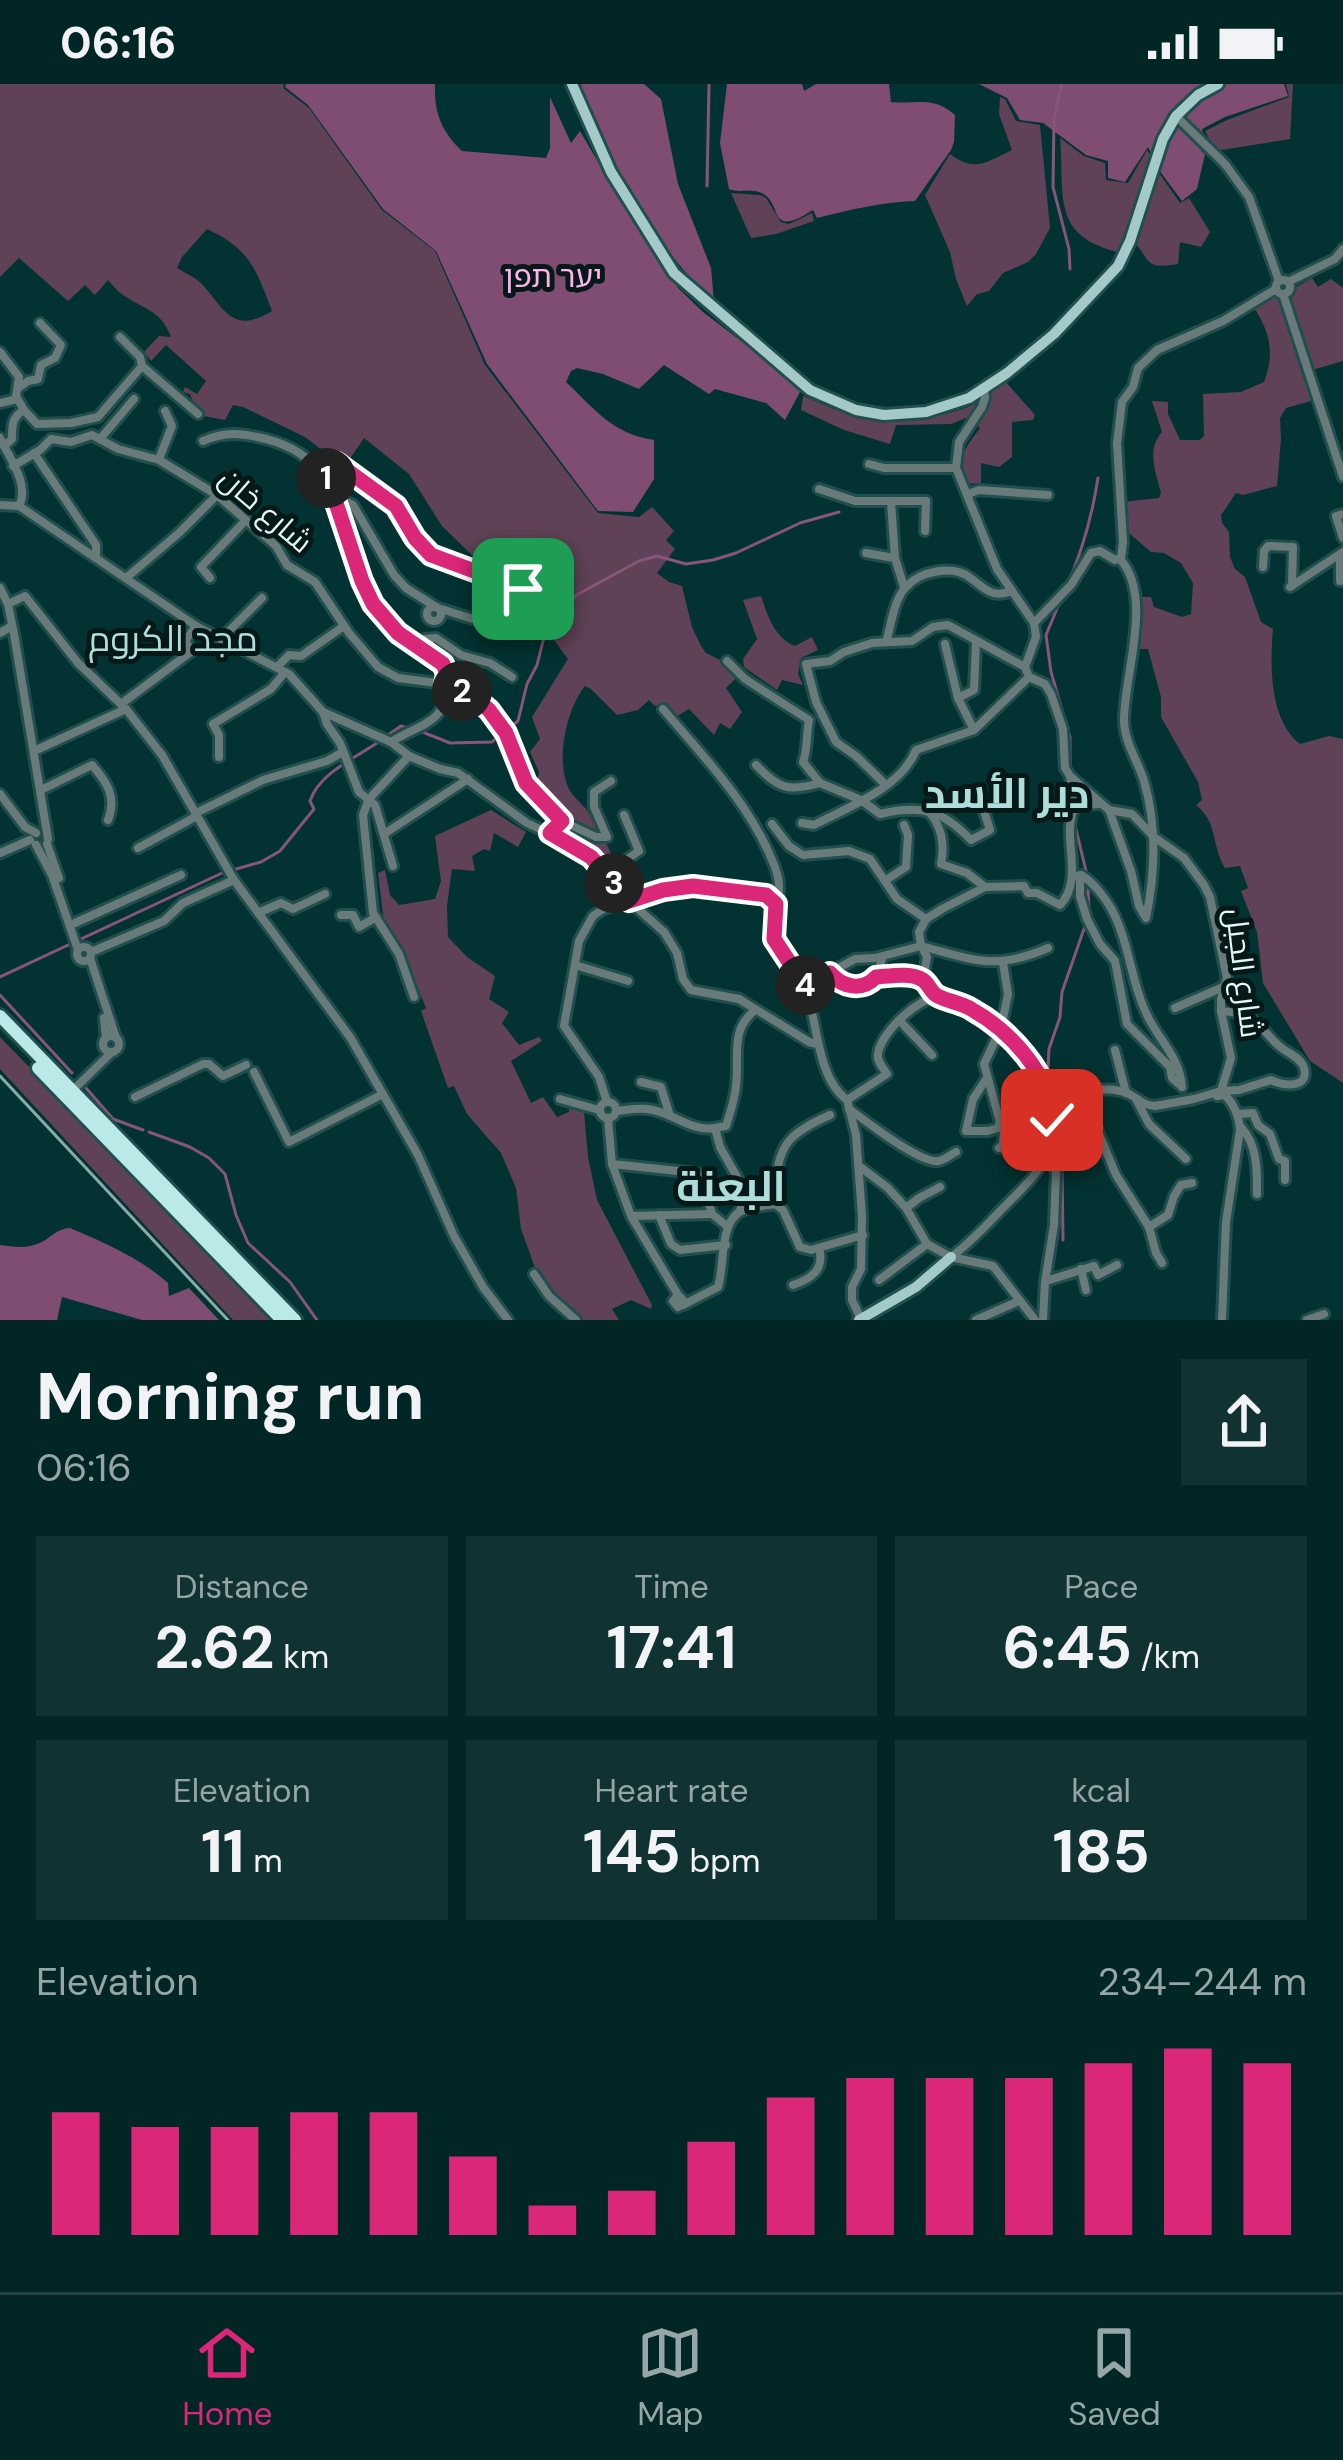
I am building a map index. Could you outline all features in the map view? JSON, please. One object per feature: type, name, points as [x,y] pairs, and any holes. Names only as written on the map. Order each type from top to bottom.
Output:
[{"type":"highway","points":[[0,1016],[76,1088],[295,1320]]},
{"type":"highway","points":[[0,1028],[76,1088],[282,1320]]},
{"type":"main road","points":[[572,84],[611,172],[674,273],[810,390],[856,410],[884,415],[926,412],[962,401],[1054,334],[1118,266],[1163,139],[1176,116],[1198,94],[1218,84]]},
{"type":"main road","points":[[860,1319],[916,1287],[951,1257]]},
{"type":"street","points":[[1176,116],[1225,164],[1249,197],[1343,477]]},
{"type":"street","points":[[1120,560],[1117,442],[1122,402],[1138,368],[1157,350],[1206,330],[1335,259],[1343,249]]},
{"type":"street","points":[[0,404],[28,381],[38,379],[39,368],[56,358],[62,345],[40,323]]},
{"type":"street","points":[[120,337],[140,357],[142,366],[198,414]]},
{"type":"street","points":[[0,352],[19,377],[17,394],[24,410],[38,424],[98,417],[142,366]]},
{"type":"street","points":[[802,823],[814,825],[886,785],[911,762],[916,750],[974,730],[1027,672],[1036,637],[1034,623],[997,569],[956,468],[959,442],[982,407],[984,388]]},
{"type":"street","points":[[100,439],[134,399]]},
{"type":"street","points":[[19,506],[24,489],[2,442],[12,439],[12,422],[24,410]]},
{"type":"street","points":[[159,460],[172,426],[165,411]]},
{"type":"street","points":[[203,441],[234,433],[267,440],[293,448],[318,468],[329,483],[373,604],[398,633],[443,664],[446,700],[436,717],[391,742]]},
{"type":"street","name":"شارع خان","points":[[13,466],[51,439],[71,442],[92,435],[159,460],[217,495],[276,546],[287,566],[315,582],[378,667],[398,678],[445,684]]},
{"type":"street","points":[[34,453],[96,545],[96,558]]},
{"type":"street","points":[[318,468],[328,461],[337,463],[396,506],[420,544],[438,559],[501,582],[562,596]]},
{"type":"street","points":[[868,464],[956,468]]},
{"type":"street","points":[[819,489],[845,500],[926,501],[925,531]]},
{"type":"street","points":[[968,494],[979,490],[1048,495]]},
{"type":"street","points":[[126,578],[217,495]]},
{"type":"street","points":[[886,642],[904,587],[895,558],[891,502]]},
{"type":"street","points":[[336,504],[353,506],[388,567],[433,609],[494,626],[538,627]]},
{"type":"street","points":[[0,505],[19,506],[196,626],[281,670],[323,712],[359,793],[375,805],[393,866]]},
{"type":"street","points":[[1343,514],[1336,516],[1343,538]]},
{"type":"street","points":[[210,578],[201,567],[246,520]]},
{"type":"street","points":[[1263,568],[1268,546],[1294,548],[1291,587],[1341,553]]},
{"type":"street","points":[[1034,623],[1071,585],[1096,550],[1120,560],[1131,575],[1135,644],[1127,674],[1126,734],[1144,783],[1154,837],[1153,884],[1146,918],[1106,807],[1076,805]]},
{"type":"street","points":[[1340,581],[1341,553]]},
{"type":"street","points":[[866,554],[895,558]]},
{"type":"street","points":[[904,587],[942,570],[956,570],[992,594],[1012,591]]},
{"type":"street","points":[[0,587],[8,604],[46,818],[39,839],[85,954]]},
{"type":"street","points":[[8,604],[25,596],[162,755],[234,880],[350,1037],[418,1155],[454,1236],[508,1320]]},
{"type":"street","points":[[221,639],[262,598]]},
{"type":"street","points":[[886,785],[836,742],[815,702],[806,664],[830,661],[854,648],[912,641],[948,625],[1045,684],[1063,729],[1065,768],[1076,805],[1069,817],[1076,876],[1087,920],[1115,961],[1127,1024],[1170,1066],[1172,1078],[1182,1087],[1172,1054],[1137,993],[1111,908],[1089,879],[1076,876]]},
{"type":"street","points":[[0,633],[12,626]]},
{"type":"street","points":[[34,751],[124,706],[192,651],[185,641],[196,626]]},
{"type":"street","points":[[219,758],[219,735],[213,724],[271,689],[289,655],[301,656],[344,626]]},
{"type":"street","points":[[417,646],[436,638],[461,655],[490,663],[512,677]]},
{"type":"street","points":[[958,698],[974,690],[976,640]]},
{"type":"street","points":[[945,644],[958,698],[974,730]]},
{"type":"street","points":[[727,661],[745,679],[809,720],[803,762],[820,783],[861,800],[880,814],[903,808],[952,820],[971,840],[990,830],[984,811]]},
{"type":"street","points":[[445,684],[471,695],[489,710],[506,733],[526,783],[562,821],[596,837],[608,837],[594,807],[594,792],[611,781]]},
{"type":"street","points":[[663,709],[724,783],[769,853],[780,892],[774,939],[805,986],[817,1043],[839,1094],[902,1146],[928,1160],[938,1161],[956,1152]]},
{"type":"street","points":[[323,712],[468,779],[527,823],[591,857],[664,932],[691,990],[739,998],[817,1043]]},
{"type":"street","points":[[138,848],[263,780],[343,752]]},
{"type":"street","points":[[410,756],[368,799],[363,815],[375,918],[399,954],[415,997]]},
{"type":"street","points":[[41,790],[92,765],[109,788],[109,820]]},
{"type":"street","points":[[756,765],[772,782],[790,789],[820,783]]},
{"type":"street","name":"شارع الجبل","points":[[1070,776],[1106,807],[1132,814],[1184,858],[1210,897],[1227,978],[1221,1011],[1231,1058],[1216,1093]]},
{"type":"street","points":[[384,834],[468,779]]},
{"type":"street","points":[[0,798],[39,839],[75,922],[107,1027],[111,1047],[76,1088]]},
{"type":"street","points":[[928,811],[943,842],[941,864],[967,873],[985,887]]},
{"type":"street","points":[[606,874],[639,851],[624,814]]},
{"type":"street","points":[[550,833],[562,821]]},
{"type":"street","points":[[772,824],[803,855],[848,851],[871,859],[897,899],[926,919]]},
{"type":"street","points":[[886,880],[906,867],[904,825]]},
{"type":"street","points":[[0,854],[39,839]]},
{"type":"street","points":[[75,922],[181,875]]},
{"type":"street","points":[[923,980],[927,957],[920,932],[926,919],[985,887],[1024,886],[1060,905],[1076,876]]},
{"type":"street","points":[[85,954],[164,921],[184,903],[234,880]]},
{"type":"street","points":[[755,1010],[738,1030],[736,1085],[726,1126],[707,1130],[650,1108],[603,1117],[599,1077],[564,1026],[579,941],[593,916],[603,909],[693,886],[766,895],[776,904]]},
{"type":"street","points":[[258,913],[281,903],[293,909],[325,894]]},
{"type":"street","points":[[340,915],[350,913],[358,926],[375,918]]},
{"type":"street","points":[[805,986],[854,959],[921,946],[1003,963],[1048,948]]},
{"type":"street","points":[[830,973],[854,986],[870,984],[883,956]]},
{"type":"street","points":[[987,1078],[973,1099],[966,1131],[998,1128],[984,1064],[1001,1028],[1008,994],[1003,963]]},
{"type":"street","points":[[575,965],[628,981]]},
{"type":"street","points":[[876,977],[905,975],[923,980],[936,996]]},
{"type":"street","points":[[1175,1008],[1224,986]]},
{"type":"street","points":[[848,1104],[887,1074],[877,1053],[899,1020],[936,996],[955,1000],[1001,1028],[1026,1058],[1051,1103],[1052,1132],[1046,1157],[1032,1180],[951,1257]]},
{"type":"street","points":[[1137,1101],[1155,1106],[1270,1080],[1282,1086],[1302,1081],[1304,1066],[1253,1019],[1221,1011]]},
{"type":"street","points":[[899,1020],[932,1055]]},
{"type":"street","points":[[76,1088],[111,1047]]},
{"type":"street","points":[[1115,1051],[1126,1093]]},
{"type":"street","points":[[135,1096],[203,1064],[223,1076],[250,1068],[289,1142],[383,1094]]},
{"type":"street","points":[[641,1082],[661,1088],[670,1116]]},
{"type":"street","points":[[1051,1103],[1082,1093],[1133,1095],[1149,1124],[1186,1159]]},
{"type":"street","points":[[1082,1093],[1116,1175],[1149,1227],[1162,1263]]},
{"type":"street","points":[[1216,1093],[1225,1095],[1248,1135],[1256,1158],[1257,1195]]},
{"type":"street","points":[[560,1099],[614,1104],[612,1165],[631,1216],[678,1301],[671,1320]]},
{"type":"street","points":[[848,1104],[856,1135],[863,1235],[861,1269],[852,1287],[860,1319]]},
{"type":"street","points":[[1238,1120],[1253,1113],[1258,1125],[1270,1134],[1279,1159],[1285,1161],[1285,1180]]},
{"type":"street","points":[[678,1301],[718,1287],[727,1226],[740,1211],[746,1193],[777,1178],[777,1161],[799,1129],[830,1115]]},
{"type":"street","points":[[1222,1320],[1226,1222],[1238,1120]]},
{"type":"street","points":[[715,1128],[720,1147],[746,1193]]},
{"type":"street","points":[[1000,1148],[1004,1129],[1018,1128],[1026,1142],[1052,1132]]},
{"type":"street","points":[[1039,1320],[1054,1226],[1056,1172],[1046,1157]]},
{"type":"street","points":[[612,1165],[697,1173],[712,1214],[727,1226]]},
{"type":"street","points":[[858,1166],[906,1208],[927,1244],[951,1257],[993,1266],[1018,1301],[1039,1320]]},
{"type":"street","points":[[1149,1227],[1168,1215],[1180,1185],[1192,1183]]},
{"type":"street","points":[[906,1208],[940,1187]]},
{"type":"street","points":[[740,1211],[775,1204],[783,1210],[800,1247],[811,1250],[863,1235]]},
{"type":"street","points":[[631,1216],[712,1214]]},
{"type":"street","points":[[658,1215],[675,1248],[726,1245]]},
{"type":"street","points":[[879,1280],[927,1244]]},
{"type":"street","points":[[793,1285],[817,1271],[819,1248]]},
{"type":"street","points":[[1045,1282],[1094,1266],[1097,1275],[1117,1265]]},
{"type":"street","points":[[1081,1269],[1086,1289]]},
{"type":"street","points":[[534,1274],[549,1296],[576,1320]]},
{"type":"street","points":[[976,1320],[1018,1301]]},
{"type":"street","points":[[1307,1320],[1324,1314]]},
{"type":"shaded area","points":[[0,84],[284,84],[309,108],[382,210],[435,251],[485,365],[598,513],[639,517],[652,507],[674,531],[666,540],[675,549],[657,573],[682,586],[700,644],[736,678],[726,688],[742,712],[730,729],[720,723],[714,735],[689,709],[676,717],[665,705],[655,706],[649,700],[638,710],[617,715],[585,686],[568,721],[563,763],[570,790],[594,821],[614,860],[607,866],[583,842],[559,834],[568,819],[537,783],[539,772],[530,752],[540,739],[532,717],[568,659],[545,628],[573,587],[479,562],[442,526],[409,474],[364,438],[347,463],[243,407],[233,405],[225,420],[198,415],[190,394],[183,392],[185,387],[197,394],[206,381],[166,345],[151,361],[144,352],[159,336],[171,337],[167,328],[108,280],[95,295],[85,285],[68,301],[19,258],[0,277]],"holes":[[[207,229],[233,244],[250,262],[272,311],[239,320],[177,268]]]},
{"type":"shaded area","points":[[1286,84],[1293,84],[1290,139],[1215,151],[1205,131],[1289,97]]},
{"type":"shaded area","points":[[1000,97],[1016,121],[1040,125],[1050,228],[1028,262],[1003,273],[989,291],[977,294],[967,306],[925,195],[950,154],[974,164],[1012,150],[999,114]]},
{"type":"shaded area","points":[[1060,138],[1084,156],[1105,163],[1106,180],[1128,183],[1147,150],[1153,159],[1121,253],[1098,246],[1072,225],[1063,196]]},
{"type":"shaded area","points":[[1157,170],[1180,203],[1189,198],[1210,232],[1201,247],[1180,242],[1178,264],[1151,263],[1135,242]]},
{"type":"shaded area","points":[[731,193],[766,198],[781,222],[789,224],[812,213],[814,221],[751,238]]},
{"type":"shaded area","points":[[1312,278],[1318,287],[1331,279],[1343,288],[1343,361],[1312,370],[1286,293]]},
{"type":"shaded area","points":[[1279,294],[1311,401],[1286,408],[1280,418],[1277,486],[1236,493],[1221,515],[1235,569],[1245,577],[1261,622],[1273,629],[1272,675],[1282,721],[1300,744],[1329,736],[1343,739],[1343,1083],[1310,1061],[1263,983],[1257,932],[1241,891],[1248,888],[1240,866],[1225,868],[1208,819],[1196,805],[1202,800],[1198,782],[1161,717],[1161,697],[1148,649],[1138,649],[1139,597],[1151,597],[1154,607],[1182,617],[1191,614],[1193,583],[1181,563],[1151,552],[1123,528],[1122,502],[1159,498],[1161,493],[1153,453],[1162,432],[1152,401],[1168,402],[1168,414],[1180,440],[1200,440],[1204,436],[1203,394],[1241,392],[1264,382],[1269,343],[1254,308]]},
{"type":"shaded area","points":[[1005,381],[1035,415],[1033,420],[1012,422],[1012,457],[999,467],[981,463],[981,483],[968,484],[962,468],[964,454],[980,428],[977,425],[992,391]]},
{"type":"shaded area","points":[[803,396],[857,417],[888,420],[936,416],[979,402],[970,420],[896,425],[890,444],[801,410]]},
{"type":"shaded area","points":[[761,596],[773,625],[788,642],[795,646],[812,637],[818,650],[801,658],[798,674],[803,685],[782,680],[777,690],[744,667],[743,659],[757,639],[743,600]]},
{"type":"shaded area","points":[[491,810],[526,832],[518,847],[494,833],[490,851],[472,856],[475,871],[452,869],[448,937],[495,976],[489,999],[509,1012],[502,1023],[519,1045],[539,1037],[542,1041],[511,1061],[531,1103],[543,1097],[557,1117],[569,1112],[569,1105],[584,1112],[597,1200],[652,1305],[651,1309],[631,1300],[612,1309],[619,1320],[576,1320],[538,1276],[521,1229],[516,1188],[501,1153],[467,1114],[454,1086],[448,1088],[421,1011],[426,1008],[384,923],[378,873],[385,870],[390,895],[399,905],[435,899],[441,881],[435,836]]},
{"type":"shaded area","points":[[0,1037],[273,1320],[233,1320],[0,1069]]},
{"type":"green space","name":"יער תפן","points":[[286,84],[435,84],[440,120],[462,151],[546,158],[550,97],[571,143],[580,131],[678,288],[801,390],[785,420],[766,403],[715,389],[709,394],[664,365],[639,389],[577,368],[566,382],[596,411],[626,432],[654,440],[654,479],[633,512],[598,511],[487,364],[436,251],[383,209],[308,105]]},
{"type":"green space","name":"יער תפן","points":[[576,84],[644,84],[661,99],[678,184],[711,268],[714,301],[652,228]]},
{"type":"green space","points":[[727,84],[802,84],[804,91],[816,84],[889,84],[891,102],[931,103],[955,115],[954,142],[915,201],[817,218],[813,210],[782,220],[767,196],[729,189],[720,143]]},
{"type":"green space","points":[[979,84],[1284,84],[1288,96],[1202,129],[1201,151],[1205,154],[1197,189],[1182,201],[1148,147],[1125,182],[1108,178],[1108,161],[1086,155],[1043,123],[1020,120],[1007,98]]},
{"type":"green space","points":[[70,1228],[146,1266],[168,1283],[169,1296],[189,1288],[219,1320],[142,1320],[62,1297],[57,1320],[0,1320],[0,1245],[32,1246]]},
{"type":"waterway","points":[[707,186],[709,84]]},
{"type":"waterway","points":[[1062,84],[1054,118],[1053,187],[1070,269]]},
{"type":"waterway","points":[[1067,585],[1086,533],[1098,478]]},
{"type":"waterway","points":[[509,728],[518,721],[543,641],[566,603],[580,593],[639,561],[657,556],[686,564],[713,560],[800,523],[839,512]]},
{"type":"waterway","points":[[1061,599],[1046,635],[1051,672],[1070,737],[1070,770]]},
{"type":"waterway","points":[[388,735],[401,726],[411,729]]},
{"type":"waterway","points":[[420,731],[450,743],[492,742],[501,734]]},
{"type":"waterway","points":[[0,977],[222,873],[280,851],[314,809],[310,801],[322,782],[380,741]]},
{"type":"waterway","points":[[1074,821],[1087,875]]},
{"type":"waterway","points":[[1088,885],[1089,911]]},
{"type":"waterway","points":[[1047,1085],[1049,1049],[1060,1017],[1062,992],[1085,926]]},
{"type":"waterway","points":[[0,995],[72,1073]]},
{"type":"waterway","points":[[86,1088],[113,1119],[143,1130]]},
{"type":"waterway","points":[[1045,1100],[1048,1126]]},
{"type":"waterway","points":[[149,1132],[190,1147],[225,1174],[248,1243],[290,1282],[317,1320]]},
{"type":"waterway","points":[[1053,1141],[1062,1169],[1063,1240]]},
{"type":"railway","points":[[0,1076],[228,1320]]},
{"type":"district","name":"مجد الكروم","points":[[173,638]]},
{"type":"district","name":"دير الأسد","points":[[1007,793]]},
{"type":"district","name":"البعنة","points":[[731,1186]]},
{"type":"route","points":[[523,589],[431,555],[396,506],[337,463],[328,461],[318,468],[331,488],[373,604],[398,633],[443,664],[445,684],[471,695],[489,710],[506,733],[526,783],[562,821],[550,833],[591,857],[629,901],[693,886],[766,895],[776,904],[774,939],[805,986],[830,973],[854,986],[870,984],[876,977],[905,975],[923,980],[936,996],[955,1000],[1001,1028],[1046,1091],[1052,1120]]}]
